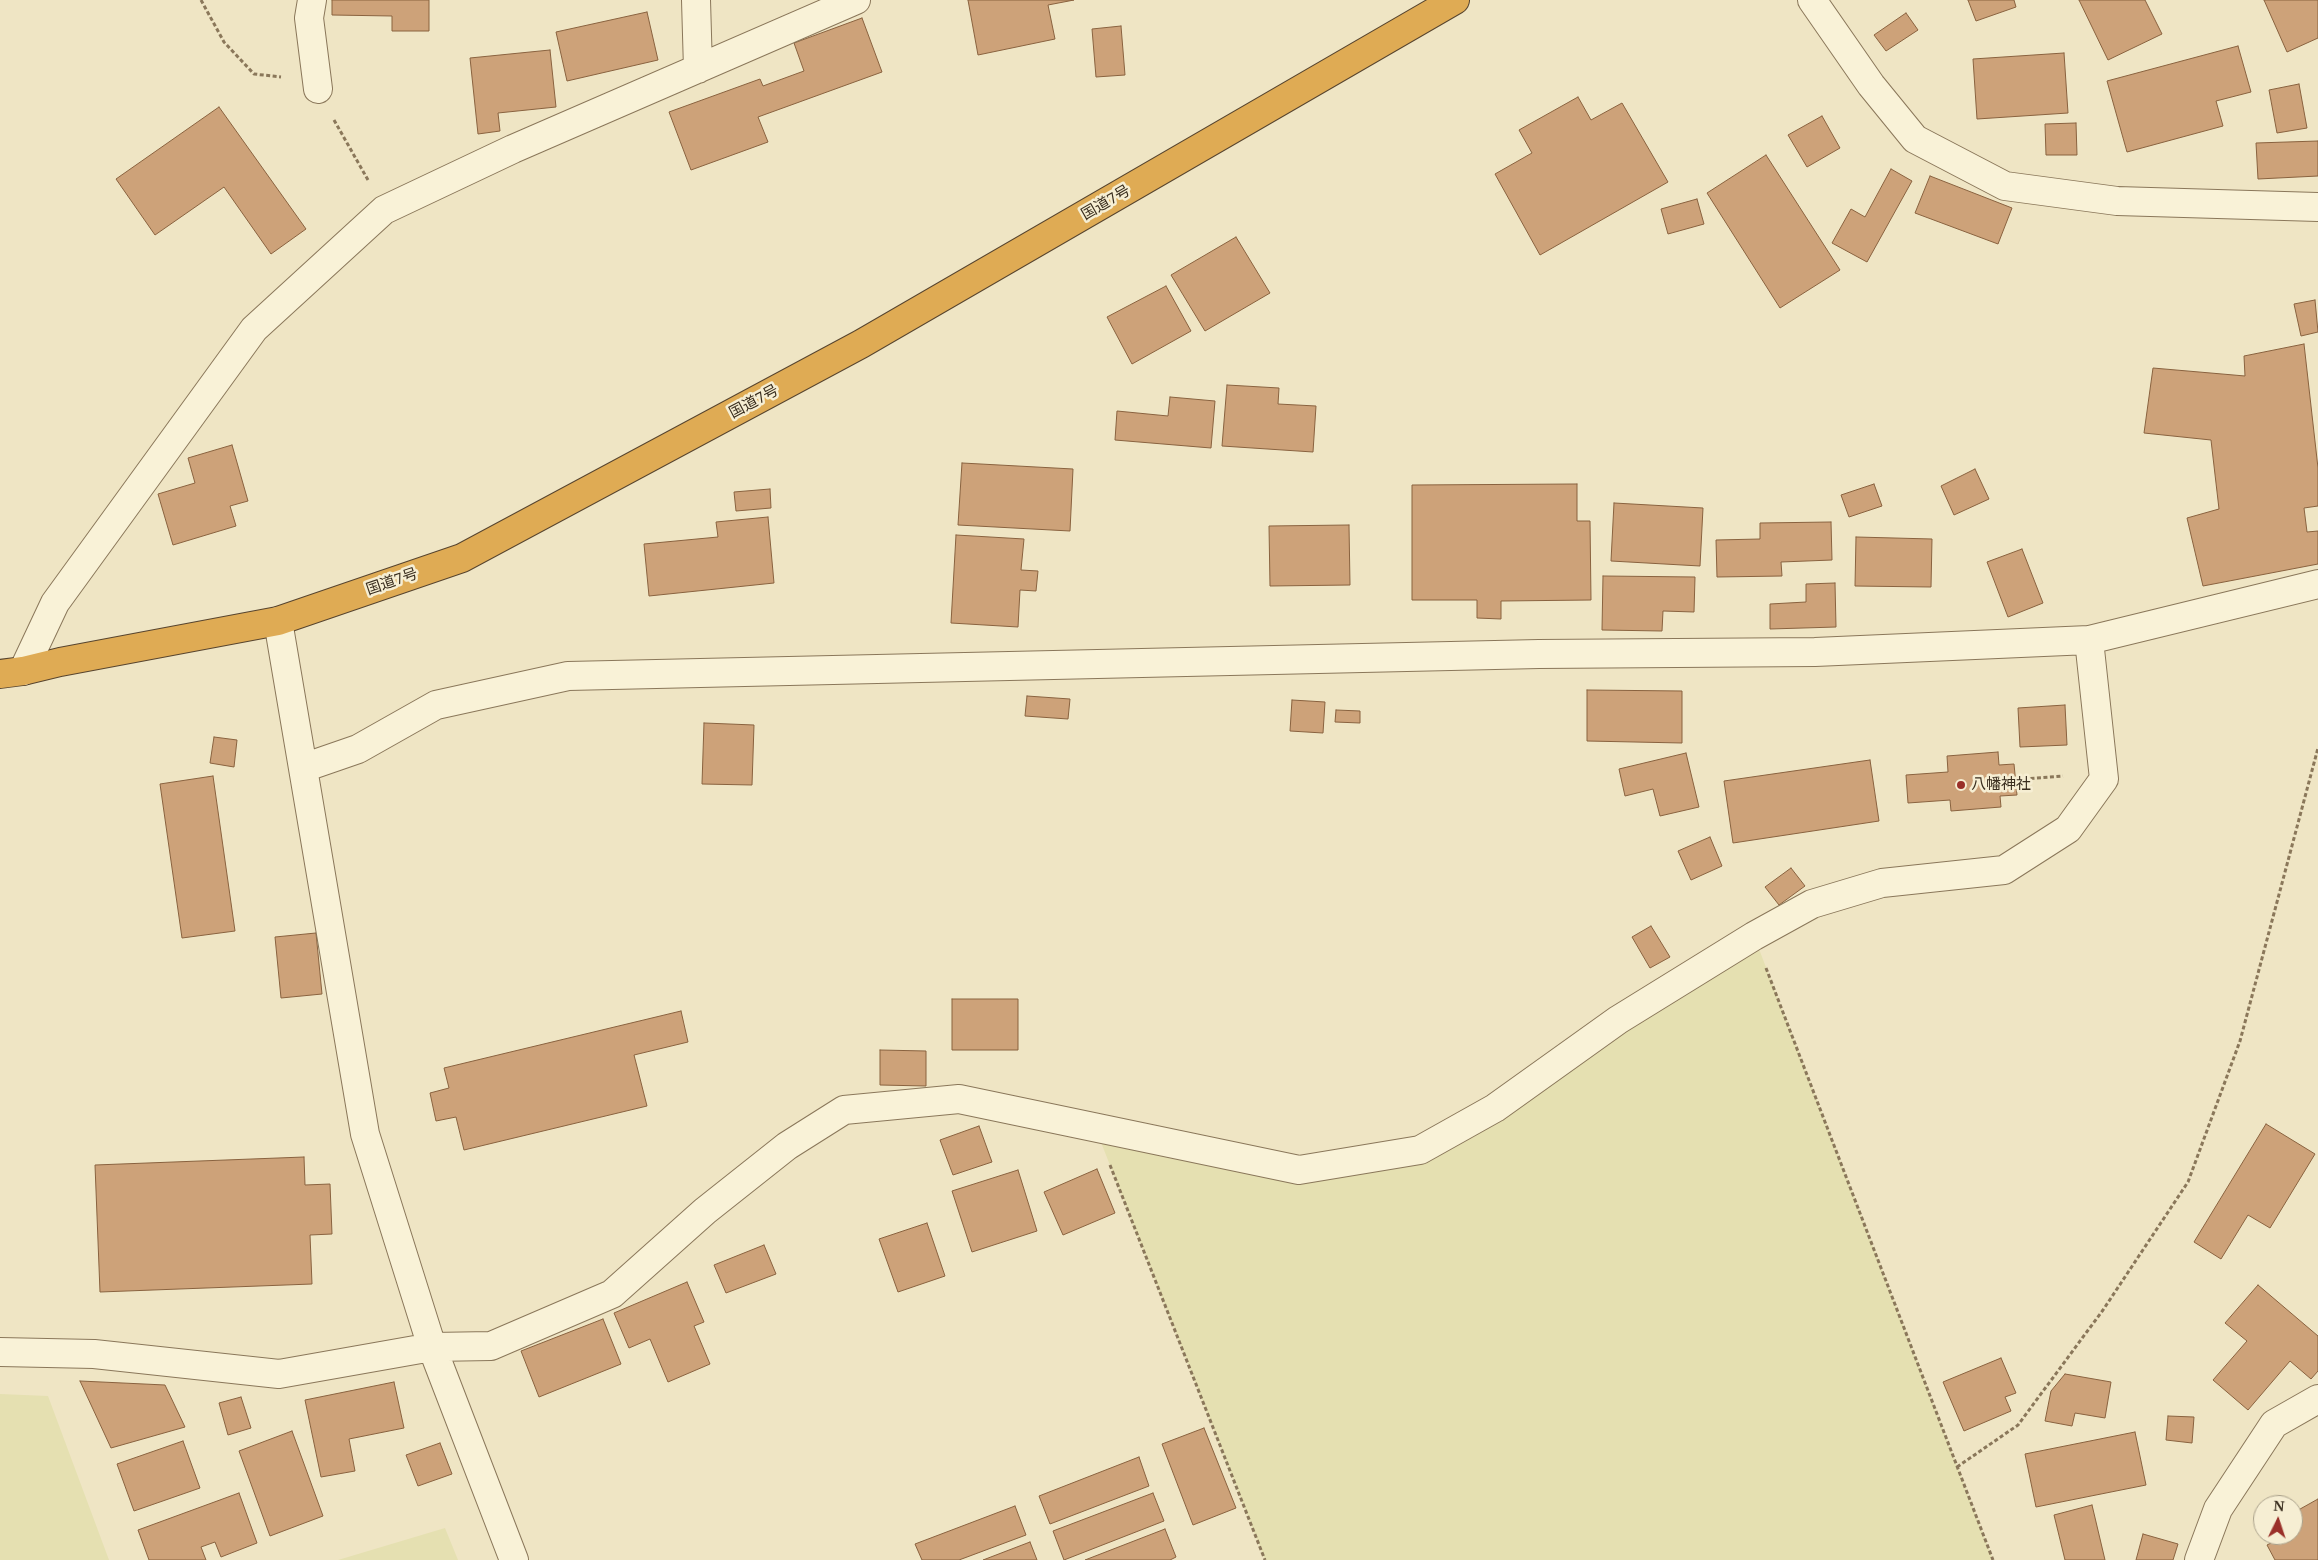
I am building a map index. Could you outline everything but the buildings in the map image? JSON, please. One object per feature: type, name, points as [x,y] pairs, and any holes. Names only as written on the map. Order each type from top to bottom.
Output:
[{"type":"highway","name":"国道7号","points":[[11,672],[278,621],[462,558],[861,344],[1455,0]]},
{"type":"street","points":[[312,0],[309,18],[318,89]]},
{"type":"street","points":[[696,0],[698,69]]},
{"type":"street","points":[[11,672],[55,604],[254,329],[384,210],[513,149],[856,0]]},
{"type":"street","points":[[1812,0],[1872,86],[1916,139],[2005,186],[2117,201],[2318,207]]},
{"type":"street","points":[[303,768],[358,749],[436,705],[568,676],[1539,654],[1815,652],[2090,640],[2318,584]]},
{"type":"street","points":[[278,621],[365,1134],[432,1347],[514,1560]]},
{"type":"street","points":[[0,1352],[94,1354],[280,1374],[432,1347],[491,1346],[612,1294],[705,1211],[787,1146],[844,1110],[959,1099],[1299,1170],[1420,1150],[1496,1108],[1618,1020],[1754,936],[1812,904],[1882,883],[2004,870],[2068,829],[2104,779],[2090,640]]},
{"type":"street","points":[[2199,1560],[2218,1509],[2274,1424],[2318,1399]]},
{"type":"path","points":[[1958,1467],[2018,1425],[2103,1310],[2188,1182],[2240,1041],[2318,748]]},
{"type":"path","points":[[1754,936],[1993,1560]]},
{"type":"path","points":[[1095,1127],[1265,1560]]},
{"type":"shaded area","points":[[1754,936],[1993,1560],[1265,1560],[1095,1127],[1299,1170],[1420,1150]]},
{"type":"shaded area","points":[[0,1394],[48,1396],[109,1560],[0,1560]]},
{"type":"shaded area","points":[[445,1528],[458,1560],[338,1560]]},
{"type":"place","name":"八幡神社","points":[[1961,785]]}]
